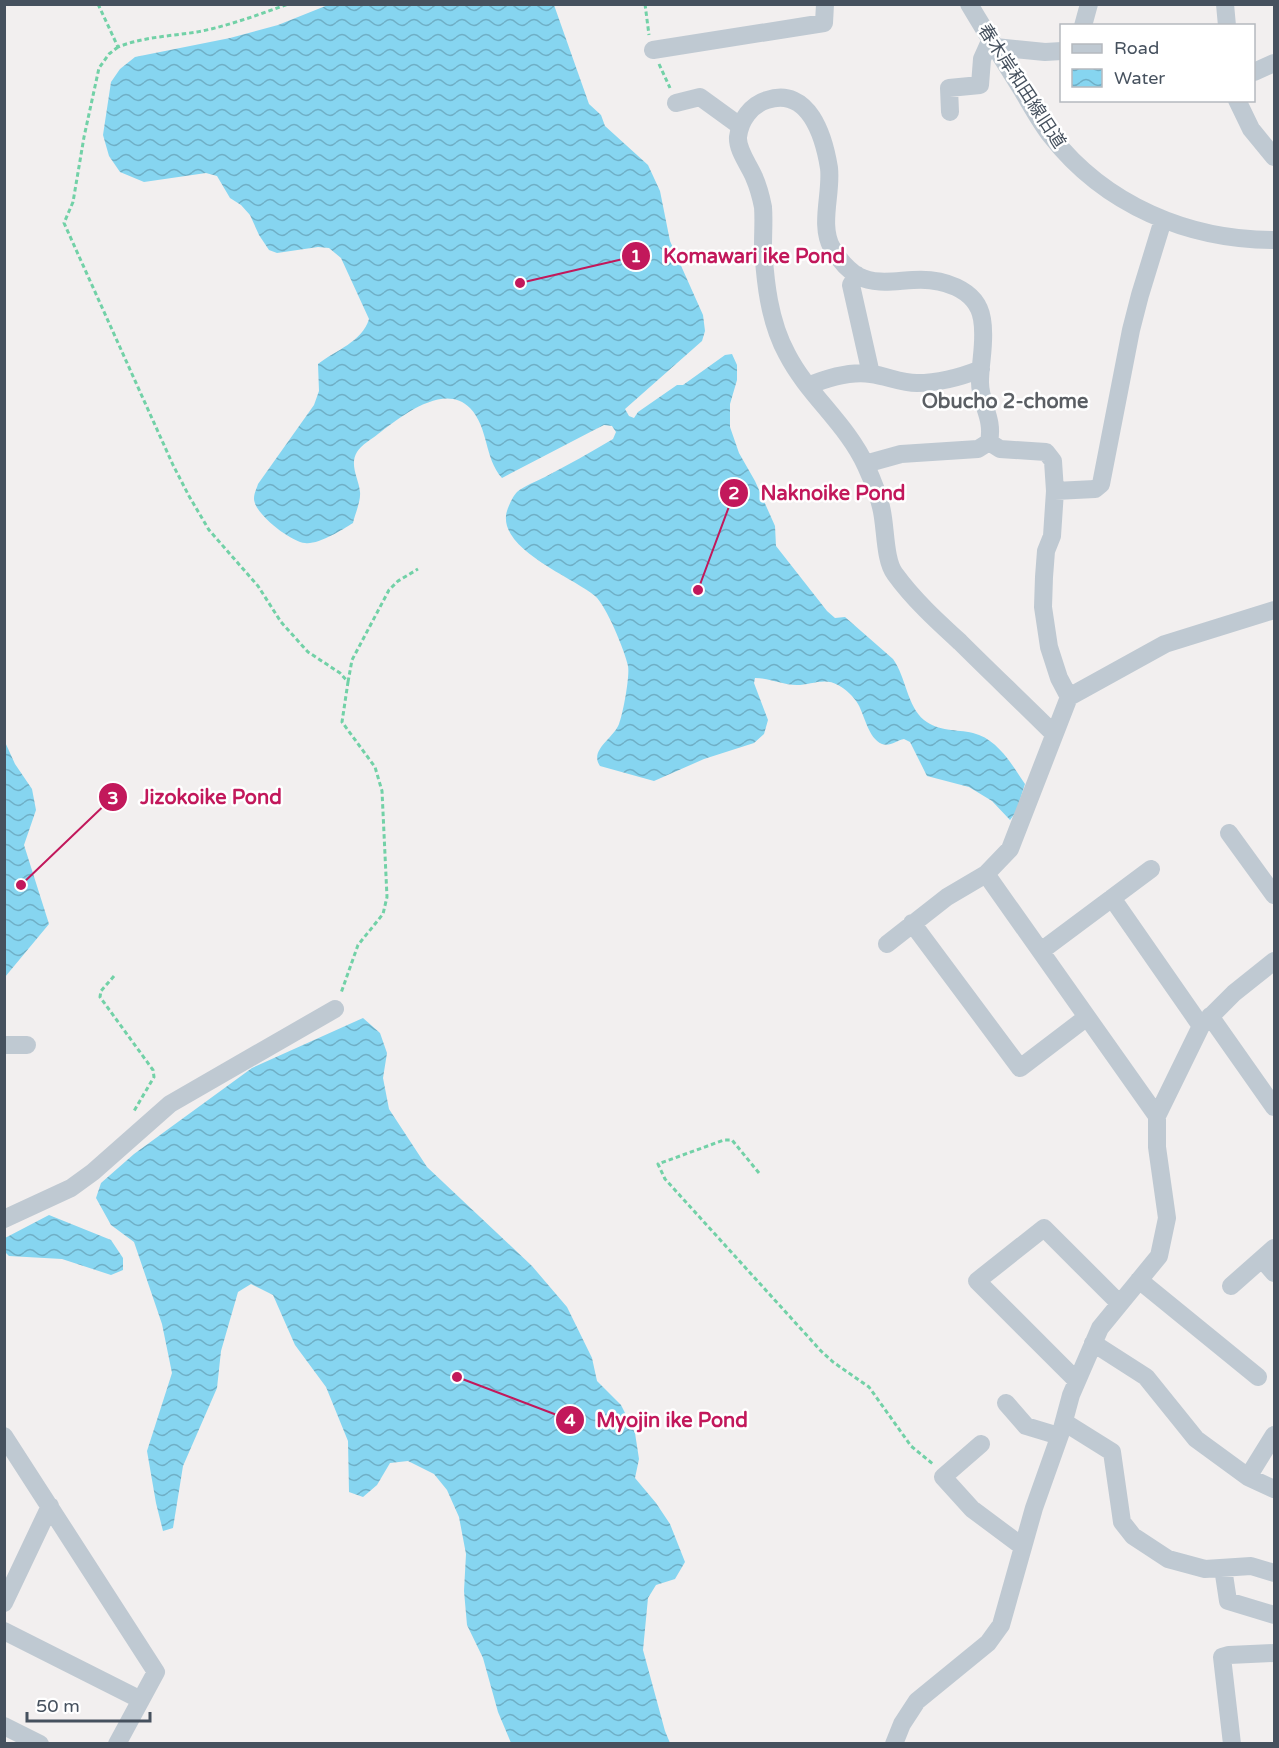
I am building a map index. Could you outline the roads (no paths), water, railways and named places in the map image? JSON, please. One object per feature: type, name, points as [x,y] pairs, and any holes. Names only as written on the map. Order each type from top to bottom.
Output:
[{"type":"street","points":[[653,50],[824,23],[825,4]]},
{"type":"street","name":"春木岸和田線旧道","points":[[969,4],[1050,134],[1063,149],[1110,191],[1149,215],[1172,224],[1249,240],[1275,240]]},
{"type":"street","points":[[1084,24],[1089,4]]},
{"type":"street","points":[[1225,4],[1227,24]]},
{"type":"street","points":[[950,112],[949,88],[980,85],[982,59],[993,43],[1045,52],[1060,51]]},
{"type":"street","points":[[1255,72],[1275,63]]},
{"type":"street","points":[[676,103],[700,97],[740,126]]},
{"type":"street","points":[[866,464],[901,454],[978,449],[989,442],[992,427],[980,388],[984,336],[982,316],[975,300],[962,289],[940,282],[914,280],[878,282],[857,275],[844,265],[832,247],[827,233],[829,169],[821,135],[811,114],[800,103],[786,98],[769,99],[752,107],[740,126],[737,142],[755,180],[762,206],[766,285],[774,322],[785,351],[797,373],[846,433],[866,464],[881,507],[892,572],[937,621],[1054,734]]},
{"type":"street","points":[[1238,102],[1251,129],[1275,157]]},
{"type":"street","points":[[1055,491],[1095,489],[1101,484],[1131,330],[1163,220]]},
{"type":"street","points":[[857,275],[851,285],[871,374]]},
{"type":"street","points":[[808,386],[828,378],[871,374],[918,383],[963,376],[981,369]]},
{"type":"street","points":[[989,442],[1000,449],[1046,453],[1053,461],[1055,491],[1052,536],[1046,551],[1043,607],[1049,647],[1059,678],[1069,697]]},
{"type":"street","points":[[887,944],[947,897],[986,874],[1010,849],[1069,697],[1165,644],[1275,610]]},
{"type":"street","points":[[1229,832],[1275,895]]},
{"type":"street","points":[[1041,951],[1151,869]]},
{"type":"street","points":[[986,874],[1157,1116]]},
{"type":"street","points":[[1112,898],[1275,1107]]},
{"type":"street","points":[[912,923],[1020,1068],[1087,1017]]},
{"type":"street","points":[[894,1743],[902,1724],[917,1701],[988,1643],[1001,1625],[1034,1508],[1077,1381],[1093,1343],[1100,1328],[1159,1256],[1167,1218],[1157,1147],[1157,1116],[1206,1021],[1234,993],[1275,962]]},
{"type":"street","points":[[4,1219],[71,1188],[93,1172],[170,1104],[335,1009]]},
{"type":"street","points":[[4,1045],[27,1045]]},
{"type":"street","points":[[1077,1381],[977,1281],[1044,1227],[1119,1304]]},
{"type":"street","points":[[1231,1287],[1268,1254],[1275,1273]]},
{"type":"street","points":[[1139,1280],[1258,1377]]},
{"type":"street","points":[[1093,1343],[1146,1377],[1196,1439],[1248,1477],[1275,1489]]},
{"type":"street","points":[[1006,1403],[1026,1425],[1061,1429],[1112,1452],[1122,1522],[1133,1536],[1168,1559],[1205,1569],[1251,1566],[1275,1573]]},
{"type":"street","points":[[4,1436],[156,1672],[117,1743]]},
{"type":"street","points":[[1248,1477],[1275,1436]]},
{"type":"street","points":[[981,1444],[943,1477],[972,1509],[1023,1547]]},
{"type":"street","points":[[4,1603],[50,1506]]},
{"type":"street","points":[[1223,1568],[1228,1601],[1275,1615]]},
{"type":"street","points":[[4,1631],[141,1700]]},
{"type":"street","points":[[1232,1743],[1222,1657],[1275,1653]]},
{"type":"street","points":[[4,1726],[39,1743]]},
{"type":"water","points":[[328,5],[554,5],[589,104],[601,115],[605,126],[648,165],[660,191],[670,241],[703,315],[705,331],[702,341],[625,409],[629,416],[634,418],[638,412],[677,385],[683,385],[725,355],[732,354],[737,365],[737,380],[730,404],[730,427],[739,453],[755,481],[775,526],[776,546],[827,611],[835,618],[845,617],[893,659],[914,707],[924,720],[942,728],[982,736],[997,747],[1009,761],[1025,784],[1016,812],[1010,820],[992,801],[969,787],[927,776],[910,742],[904,739],[885,745],[877,741],[870,732],[854,699],[841,687],[828,682],[797,685],[755,678],[754,683],[768,720],[764,734],[754,743],[704,759],[654,781],[600,766],[597,755],[619,724],[626,695],[628,666],[619,640],[595,596],[522,548],[511,535],[506,522],[508,508],[517,492],[613,439],[616,432],[612,426],[604,425],[502,478],[492,461],[476,416],[470,408],[459,401],[448,398],[435,400],[398,419],[357,452],[354,467],[360,496],[353,523],[323,539],[305,543],[291,538],[266,519],[255,504],[255,492],[258,484],[314,405],[319,391],[318,364],[355,340],[366,327],[369,319],[341,258],[329,248],[318,247],[277,253],[269,250],[250,215],[230,198],[217,176],[206,173],[144,182],[120,172],[109,156],[103,135],[111,82],[120,69],[135,57],[230,38],[278,25]]},
{"type":"water","points":[[5,742],[15,764],[32,789],[36,810],[24,845],[49,924],[5,977]]},
{"type":"water","points":[[363,1018],[380,1033],[387,1053],[383,1078],[389,1109],[427,1167],[532,1266],[567,1307],[592,1358],[597,1381],[621,1405],[635,1433],[639,1459],[635,1478],[670,1524],[685,1562],[675,1579],[656,1585],[648,1598],[643,1650],[670,1743],[511,1743],[498,1712],[483,1658],[467,1625],[464,1591],[466,1554],[459,1517],[447,1490],[434,1474],[408,1461],[390,1463],[377,1485],[363,1497],[349,1492],[348,1441],[326,1387],[295,1345],[273,1295],[251,1284],[238,1292],[221,1351],[217,1388],[183,1466],[173,1528],[163,1531],[147,1451],[172,1373],[162,1324],[134,1242],[111,1225],[96,1198],[101,1183],[134,1154],[252,1068]]},
{"type":"water","points":[[49,1215],[111,1240],[123,1258],[123,1270],[111,1275],[62,1259],[9,1256],[5,1252],[5,1238]]},
{"type":"place","name":"Komawari ike Pond","points":[[520,283]]},
{"type":"place","name":"Naknoike Pond","points":[[698,590]]},
{"type":"place","name":"Jizokoike Pond","points":[[21,885]]},
{"type":"place","name":"Myojin ike Pond","points":[[457,1377]]},
{"type":"district","name":"Obucho 2-chome","points":[[1005,402]]}]
